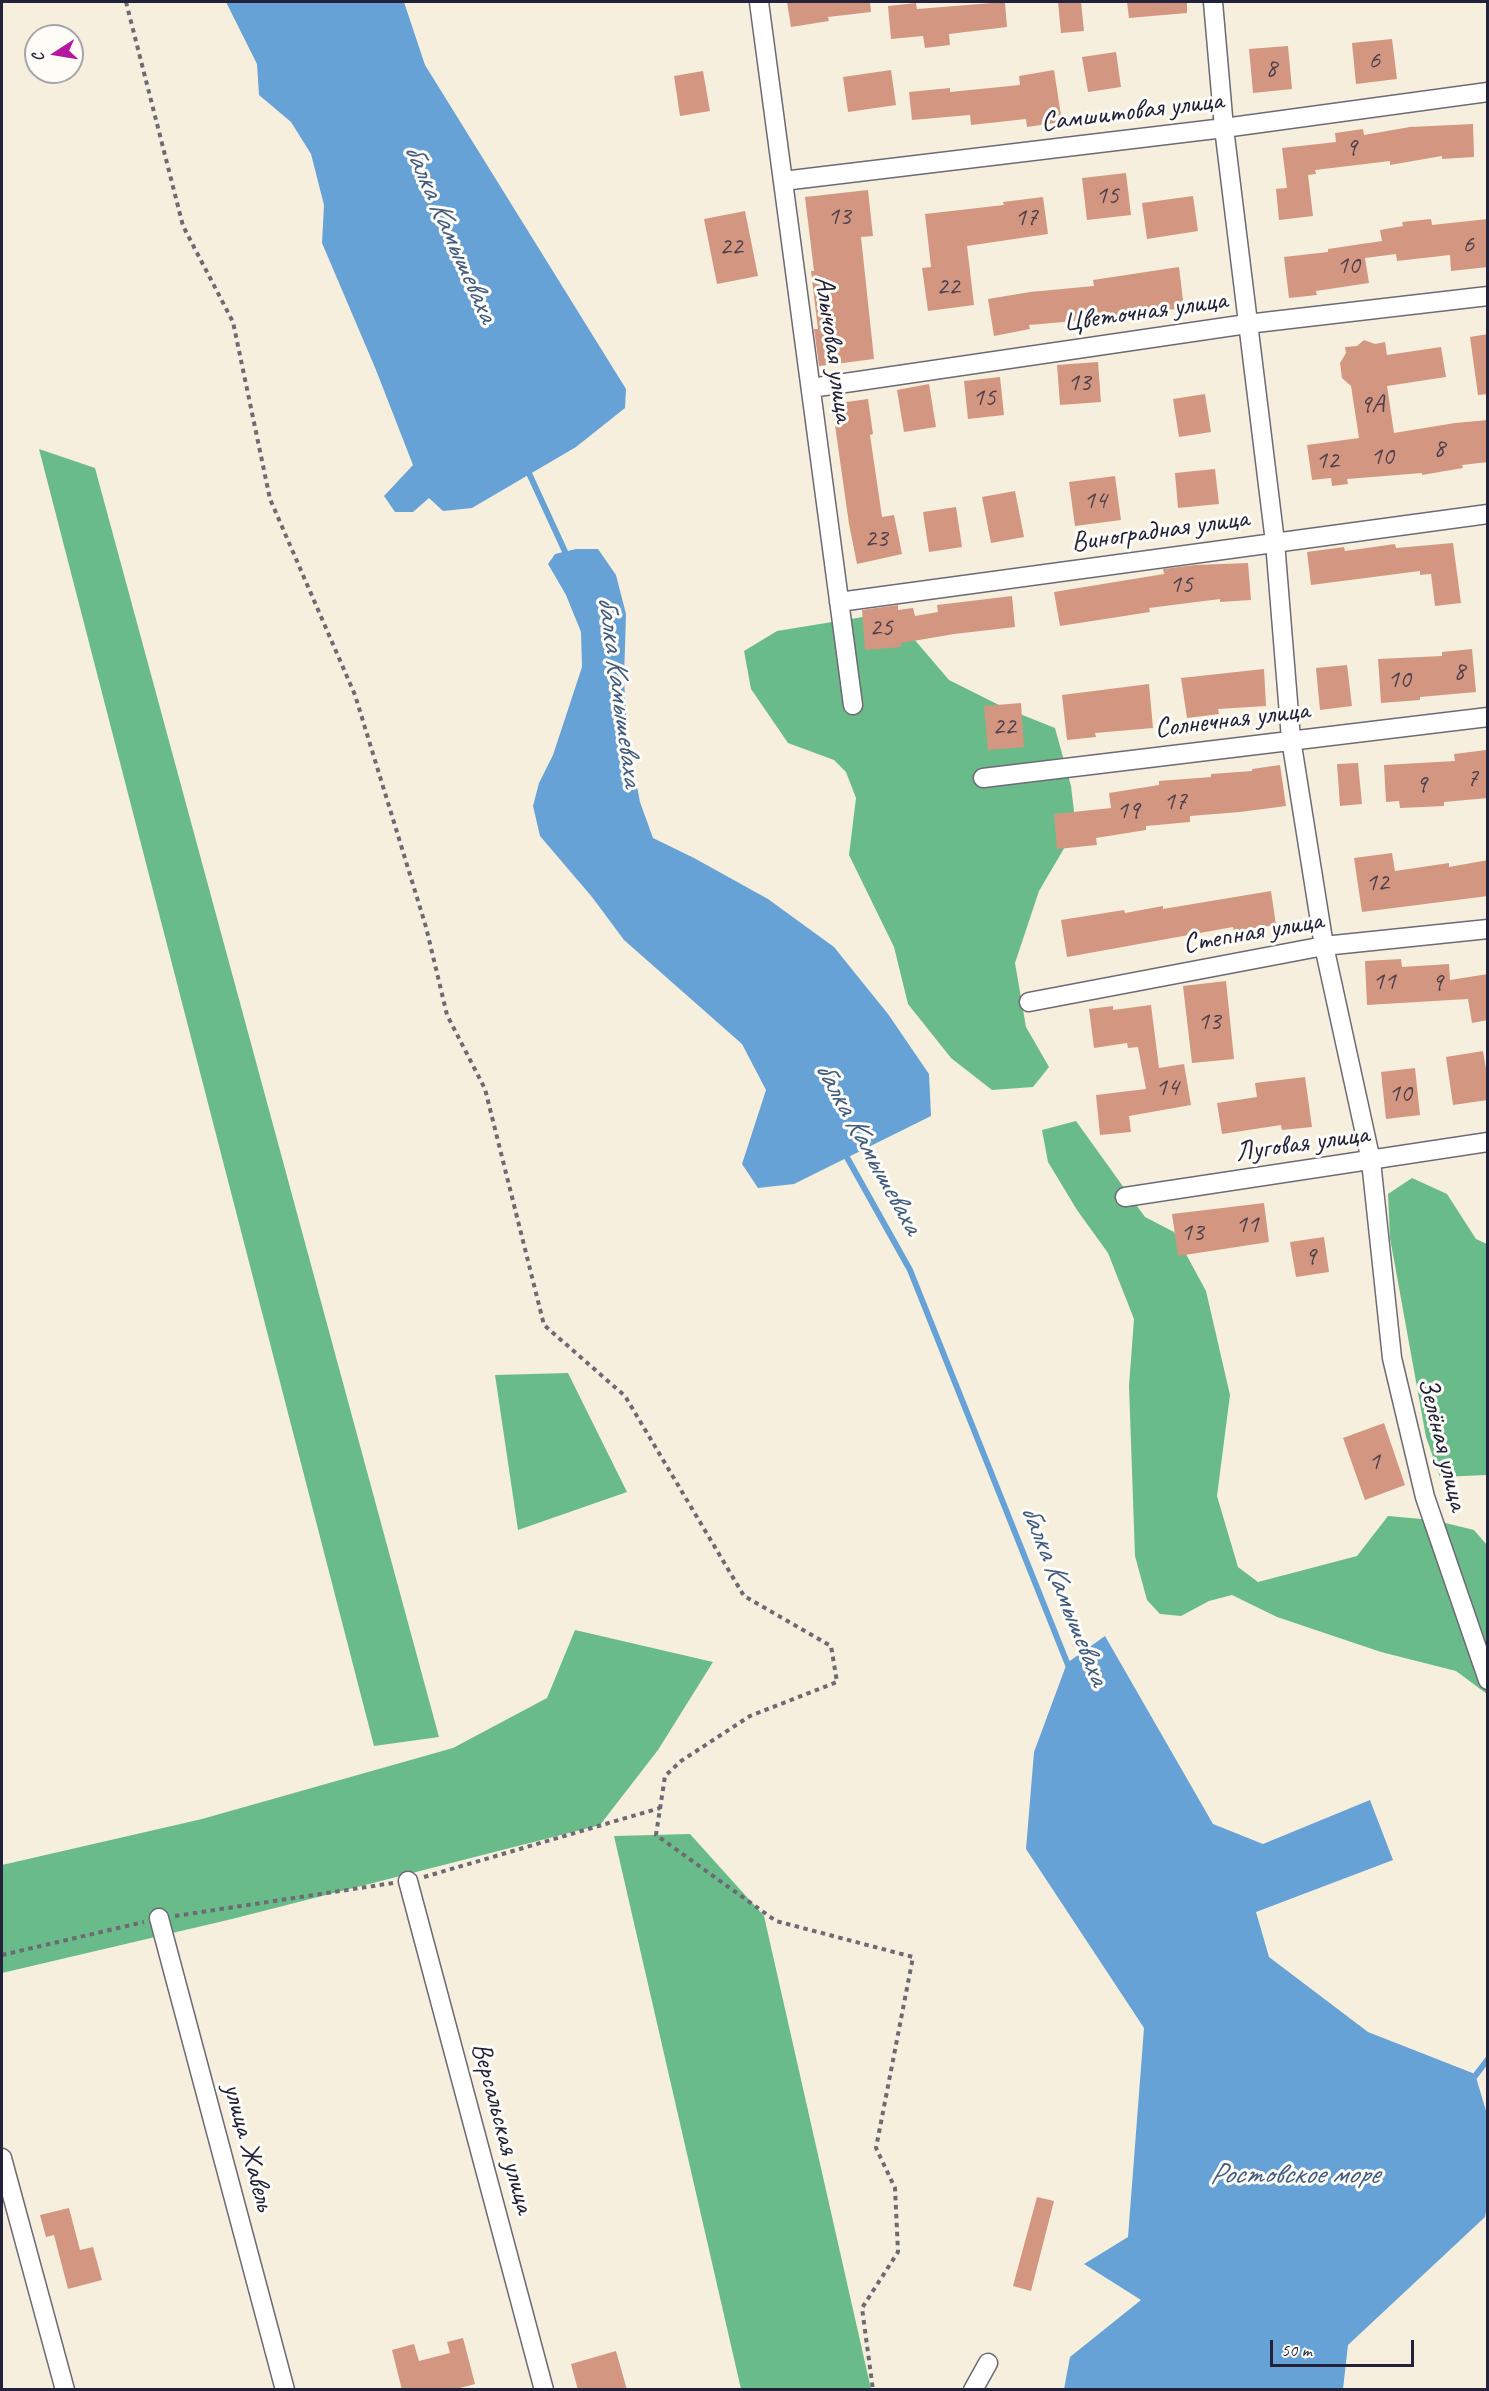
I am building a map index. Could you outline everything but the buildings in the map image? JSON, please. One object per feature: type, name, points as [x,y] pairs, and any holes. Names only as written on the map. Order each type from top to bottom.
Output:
[{"type":"street","name":"Алычовая улица","points":[[759,2],[853,705]]},
{"type":"street","name":"Зелёная улица","points":[[1213,2],[1224,128],[1275,542],[1291,739],[1324,946],[1371,1161],[1392,1358],[1425,1497],[1488,1680]]},
{"type":"street","name":"Самшитовая улица","points":[[783,181],[1224,128],[1488,92]]},
{"type":"street","name":"Цветочная улица","points":[[811,388],[1247,324],[1488,296]]},
{"type":"street","name":"Виноградная улица","points":[[839,602],[1488,514]]},
{"type":"street","name":"Солнечная улица","points":[[983,778],[1488,717]]},
{"type":"street","name":"Степная улица","points":[[1029,1002],[1324,946],[1488,929]]},
{"type":"street","name":"Луговая улица","points":[[1125,1197],[1488,1142]]},
{"type":"street","name":"Версальская улица","points":[[408,1881],[544,2390]]},
{"type":"street","name":"улица Жавель","points":[[159,1918],[285,2390]]},
{"type":"street","points":[[2,2158],[65,2390]]},
{"type":"street","points":[[974,2390],[988,2363]]},
{"type":"path","points":[[126,2],[183,226],[232,322],[270,499],[355,695],[426,927],[447,1015],[485,1089],[544,1325],[625,1395],[744,1596],[831,1646],[837,1682],[750,1716],[681,1761],[665,1776],[656,1835],[776,1921],[913,1957],[876,2148],[895,2188],[898,2252],[862,2308],[873,2390]]},
{"type":"path","points":[[2,1955],[159,1918],[408,1881],[660,1808]]},
{"type":"green space","points":[[39,449],[95,468],[439,1737],[374,1746]]},
{"type":"green space","points":[[875,615],[908,632],[949,680],[1005,708],[1055,728],[1071,786],[1076,828],[1039,891],[1015,963],[1026,1027],[1049,1067],[1033,1087],[992,1090],[951,1058],[908,1004],[894,947],[849,855],[856,798],[846,772],[834,760],[788,743],[751,689],[744,651],[777,631]]},
{"type":"green space","points":[[1076,1121],[1145,1217],[1174,1232],[1206,1291],[1230,1395],[1217,1496],[1238,1567],[1258,1582],[1357,1556],[1388,1516],[1433,1520],[1474,1530],[1487,1545],[1487,1694],[1456,1671],[1381,1652],[1277,1617],[1232,1595],[1209,1601],[1181,1616],[1160,1614],[1147,1600],[1135,1556],[1129,1386],[1134,1319],[1108,1253],[1077,1210],[1048,1162],[1042,1130]]},
{"type":"green space","points":[[1412,1178],[1447,1194],[1476,1239],[1487,1244],[1487,1475],[1440,1477],[1426,1437],[1390,1238],[1388,1194]]},
{"type":"green space","points":[[568,1373],[627,1492],[518,1530],[495,1375]]},
{"type":"green space","points":[[575,1630],[713,1662],[658,1750],[600,1825],[232,1919],[2,1973],[2,1865],[202,1819],[453,1748],[547,1698]]},
{"type":"green space","points":[[690,1834],[764,1916],[871,2389],[741,2389],[614,1836]]},
{"type":"water","points":[[226,2],[404,2],[425,65],[626,389],[625,408],[576,447],[472,508],[443,511],[429,498],[413,512],[395,512],[384,496],[413,465],[322,243],[324,205],[311,154],[291,122],[259,95],[257,64]]},
{"type":"water","points":[[576,549],[598,549],[616,575],[626,614],[624,678],[627,735],[640,802],[653,838],[768,899],[834,947],[888,1014],[929,1074],[931,1116],[794,1184],[758,1188],[742,1164],[766,1090],[742,1044],[624,940],[592,897],[540,836],[533,806],[539,783],[553,755],[582,667],[581,632],[566,595],[548,564],[555,554]]},
{"type":"water","name":"Ростовское море","points":[[1105,1636],[1213,1824],[1263,1844],[1370,1800],[1393,1860],[1256,1912],[1269,1957],[1368,2032],[1475,2074],[1487,2114],[1488,2200],[1485,2217],[1348,2345],[1343,2389],[1064,2389],[1070,2357],[1141,2300],[1084,2264],[1128,2237],[1144,2028],[1026,1849],[1034,1752],[1067,1663]]},
{"type":"waterway","name":"балка Камышеваха","points":[[527,469],[568,558]]},
{"type":"waterway","name":"балка Камышеваха","points":[[844,1152],[910,1270],[1070,1670]]},
{"type":"waterway","points":[[1472,2080],[1488,2059]]}]
